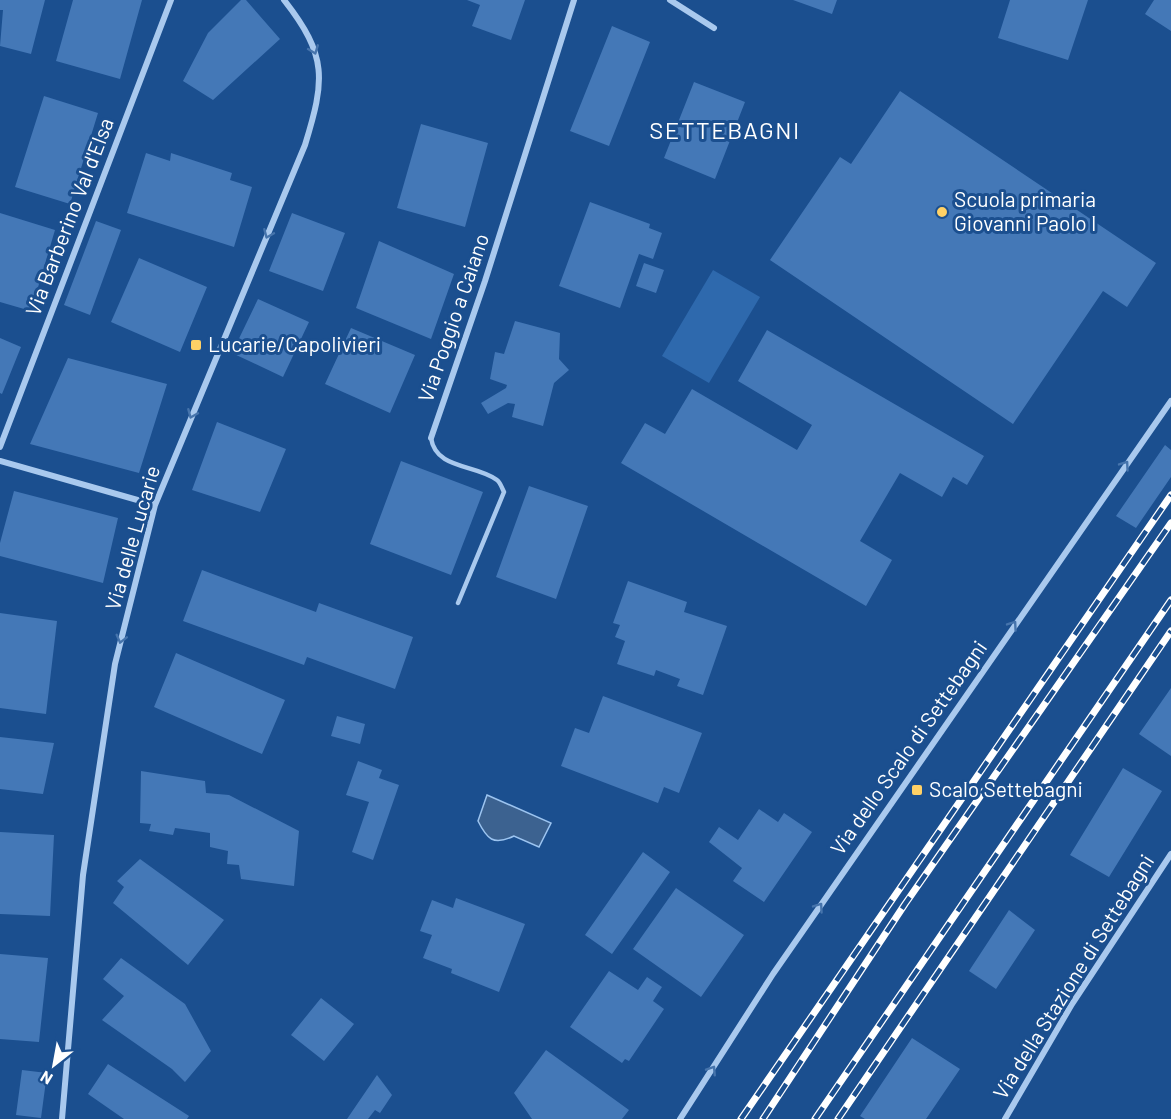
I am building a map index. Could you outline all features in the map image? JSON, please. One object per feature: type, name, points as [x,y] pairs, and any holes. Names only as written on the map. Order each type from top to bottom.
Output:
[{"type":"street","name":"Via Barberino Val d'Elsa","points":[[0,447],[171,0]]},
{"type":"street","name":"Via delle Lucarie","points":[[62,1119],[83,875],[115,664],[155,505],[305,146],[315,114],[320,66],[307,32],[284,0]]},
{"type":"street","name":"Via Poggio a Caiano","points":[[431,438],[485,281],[574,0]]},
{"type":"street","points":[[670,0],[714,28]]},
{"type":"street","name":"Via dello Scalo di Settebagni","points":[[680,1119],[773,974],[1171,401]]},
{"type":"street","points":[[0,461],[155,505]]},
{"type":"street","name":"Via della Stazione di Settebagni","points":[[1005,1119],[1072,1004],[1171,854]]},
{"type":"lane","name":"Via Poggio a Caiano","points":[[431,438],[432,447],[440,457],[498,480],[504,492],[458,603]]},
{"type":"shaded area","points":[[713,270],[760,297],[709,383],[662,356]]},
{"type":"shaded area","points":[[487,795],[551,823],[539,847],[514,836],[501,840],[492,839],[484,832],[478,821]]},
{"type":"building","points":[[0,0],[45,0],[31,54],[0,46],[3,10],[0,10]]},
{"type":"building","points":[[73,0],[142,0],[120,79],[56,61]]},
{"type":"building","points":[[241,0],[246,0],[280,39],[213,100],[183,81],[208,33]]},
{"type":"building","points":[[467,0],[525,0],[511,40],[472,26],[480,5]]},
{"type":"building","points":[[793,0],[837,0],[832,14]]},
{"type":"building","points":[[1010,0],[1088,0],[1068,60],[998,38]]},
{"type":"building","points":[[1154,0],[1171,0],[1171,31],[1145,14]]},
{"type":"building","points":[[612,26],[650,42],[609,146],[570,131]]},
{"type":"building","points":[[694,82],[745,102],[715,179],[664,158]]},
{"type":"building","name":"Scuola primaria Giovanni Paolo I","points":[[900,91],[1156,263],[1127,307],[1103,291],[1013,424],[770,260],[840,157],[851,164]]},
{"type":"building","points":[[44,96],[98,113],[70,204],[15,187]]},
{"type":"building","points":[[421,124],[488,143],[465,227],[397,208]]},
{"type":"building","points":[[146,153],[170,161],[171,153],[232,173],[230,180],[252,187],[234,247],[127,213]]},
{"type":"building","points":[[590,202],[650,224],[649,228],[662,233],[653,259],[639,254],[620,308],[559,286]]},
{"type":"building","points":[[0,213],[55,230],[31,311],[0,302]]},
{"type":"building","points":[[292,213],[345,233],[323,291],[269,271]]},
{"type":"building","points":[[96,221],[121,230],[90,315],[64,305]]},
{"type":"building","points":[[379,241],[454,274],[431,339],[356,308]]},
{"type":"building","points":[[139,258],[207,287],[180,352],[111,322]]},
{"type":"building","points":[[644,263],[664,270],[656,293],[636,286]]},
{"type":"building","points":[[258,299],[309,322],[283,377],[232,353]]},
{"type":"building","points":[[515,321],[560,333],[559,359],[569,370],[554,383],[543,426],[512,417],[515,404],[508,403],[488,414],[481,403],[506,388],[507,385],[490,379],[495,352],[504,354]]},
{"type":"building","points":[[351,328],[415,355],[390,413],[325,384]]},
{"type":"building","points":[[767,330],[984,456],[967,485],[953,477],[942,497],[900,473],[860,541],[892,560],[866,606],[621,463],[645,423],[665,434],[692,389],[797,450],[812,425],[738,381]]},
{"type":"building","points":[[0,338],[21,347],[2,394],[0,393]]},
{"type":"building","points":[[68,358],[167,384],[139,473],[30,444]]},
{"type":"building","points":[[217,422],[286,449],[260,512],[192,490]]},
{"type":"building","points":[[1165,445],[1171,450],[1171,477],[1136,528],[1116,516]]},
{"type":"building","points":[[401,461],[483,492],[451,575],[370,544]]},
{"type":"building","points":[[529,486],[588,506],[556,599],[496,577]]},
{"type":"building","points":[[14,491],[118,518],[103,583],[0,556],[0,543]]},
{"type":"building","points":[[202,570],[316,612],[319,603],[413,637],[395,689],[307,657],[304,665],[183,621]]},
{"type":"building","points":[[628,581],[687,602],[684,612],[727,626],[703,695],[677,686],[680,679],[656,670],[654,676],[617,664],[625,641],[615,637],[620,625],[613,623]]},
{"type":"building","points":[[0,613],[57,621],[46,714],[0,708]]},
{"type":"building","points":[[176,653],[285,700],[262,754],[154,707]]},
{"type":"building","points":[[1171,688],[1171,756],[1139,734]]},
{"type":"building","points":[[603,696],[702,733],[679,793],[664,787],[658,803],[561,766],[575,728],[589,733]]},
{"type":"building","points":[[337,716],[365,724],[360,744],[331,736]]},
{"type":"building","points":[[0,737],[54,743],[43,794],[0,789]]},
{"type":"building","points":[[358,761],[382,770],[379,778],[399,785],[373,860],[352,852],[369,802],[346,795]]},
{"type":"building","points":[[1123,768],[1162,791],[1109,877],[1070,855]]},
{"type":"building","points":[[141,771],[205,781],[206,793],[229,795],[299,831],[294,886],[241,879],[239,865],[227,864],[228,851],[210,847],[210,833],[175,828],[173,835],[149,831],[151,824],[140,823]]},
{"type":"building","points":[[759,809],[778,822],[784,813],[812,832],[764,902],[733,881],[742,868],[709,842],[719,827],[738,840]]},
{"type":"building","points":[[0,832],[54,835],[50,916],[0,914]]},
{"type":"building","points":[[643,852],[670,872],[612,954],[585,935]]},
{"type":"building","points":[[140,859],[224,920],[188,965],[113,903],[124,887],[117,881]]},
{"type":"building","points":[[676,888],[744,935],[701,997],[633,949]]},
{"type":"building","points":[[456,898],[525,924],[499,992],[451,973],[452,969],[423,958],[432,935],[420,931],[432,900],[453,908]]},
{"type":"building","points":[[1009,910],[1035,930],[996,989],[969,971]]},
{"type":"building","points":[[0,954],[48,958],[39,1042],[0,1039]]},
{"type":"building","points":[[121,958],[185,1004],[211,1051],[185,1082],[172,1069],[102,1020],[124,996],[103,979]]},
{"type":"building","points":[[609,971],[638,990],[647,977],[662,987],[653,1001],[664,1009],[629,1061],[625,1059],[622,1063],[570,1027]]},
{"type":"building","points":[[321,998],[354,1024],[324,1061],[291,1035]]},
{"type":"building","points":[[912,1038],[960,1069],[926,1119],[865,1119],[860,1116]]},
{"type":"building","points":[[546,1050],[629,1110],[622,1119],[532,1119],[514,1093]]},
{"type":"building","points":[[108,1064],[189,1116],[187,1119],[124,1119],[88,1094]]},
{"type":"building","points":[[22,1070],[47,1073],[41,1118],[16,1115]]},
{"type":"building","points":[[377,1075],[392,1095],[380,1113],[375,1110],[368,1119],[347,1119]]},
{"type":"railway","points":[[741,1119],[1171,495]]},
{"type":"railway","points":[[763,1119],[905,904],[1171,523]]},
{"type":"railway","points":[[815,1119],[1171,600]]},
{"type":"railway","points":[[838,1119],[1171,631]]},
{"type":"place","name":"Scuola primaria Giovanni Paolo I","points":[[942,212]]},
{"type":"place","name":"Lucarie/Capolivieri","points":[[196,345]]},
{"type":"place","name":"Scalo Settebagni","points":[[917,790]]},
{"type":"district","name":"SETTEBAGNI","points":[[725,131]]}]
